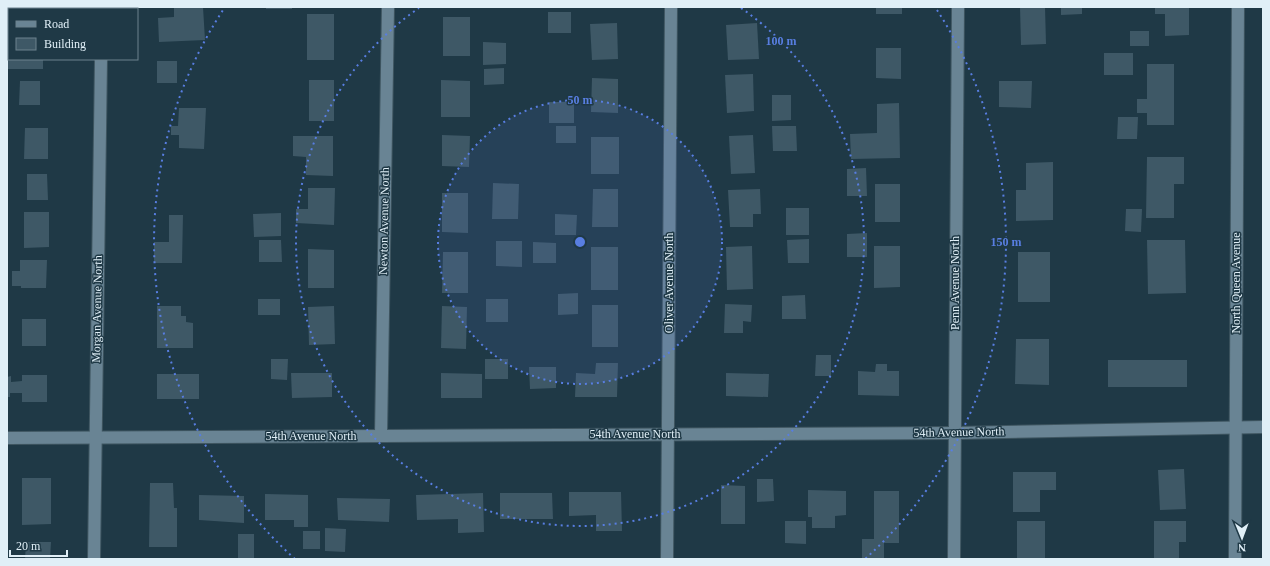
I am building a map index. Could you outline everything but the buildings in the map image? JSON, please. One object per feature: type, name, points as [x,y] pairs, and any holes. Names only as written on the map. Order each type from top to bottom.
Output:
[{"type":"street","name":"Newton Avenue North","points":[[381,435],[388,7]]},
{"type":"street","name":"Oliver Avenue North","points":[[667,559],[671,7]]},
{"type":"street","name":"Penn Avenue North","points":[[954,559],[958,7]]},
{"type":"street","name":"North Queen Avenue","points":[[1235,559],[1238,7]]},
{"type":"street","name":"Morgan Avenue North","points":[[94,559],[101,60]]},
{"type":"street","name":"54th Avenue North","points":[[7,438],[954,432],[1263,427]]}]
